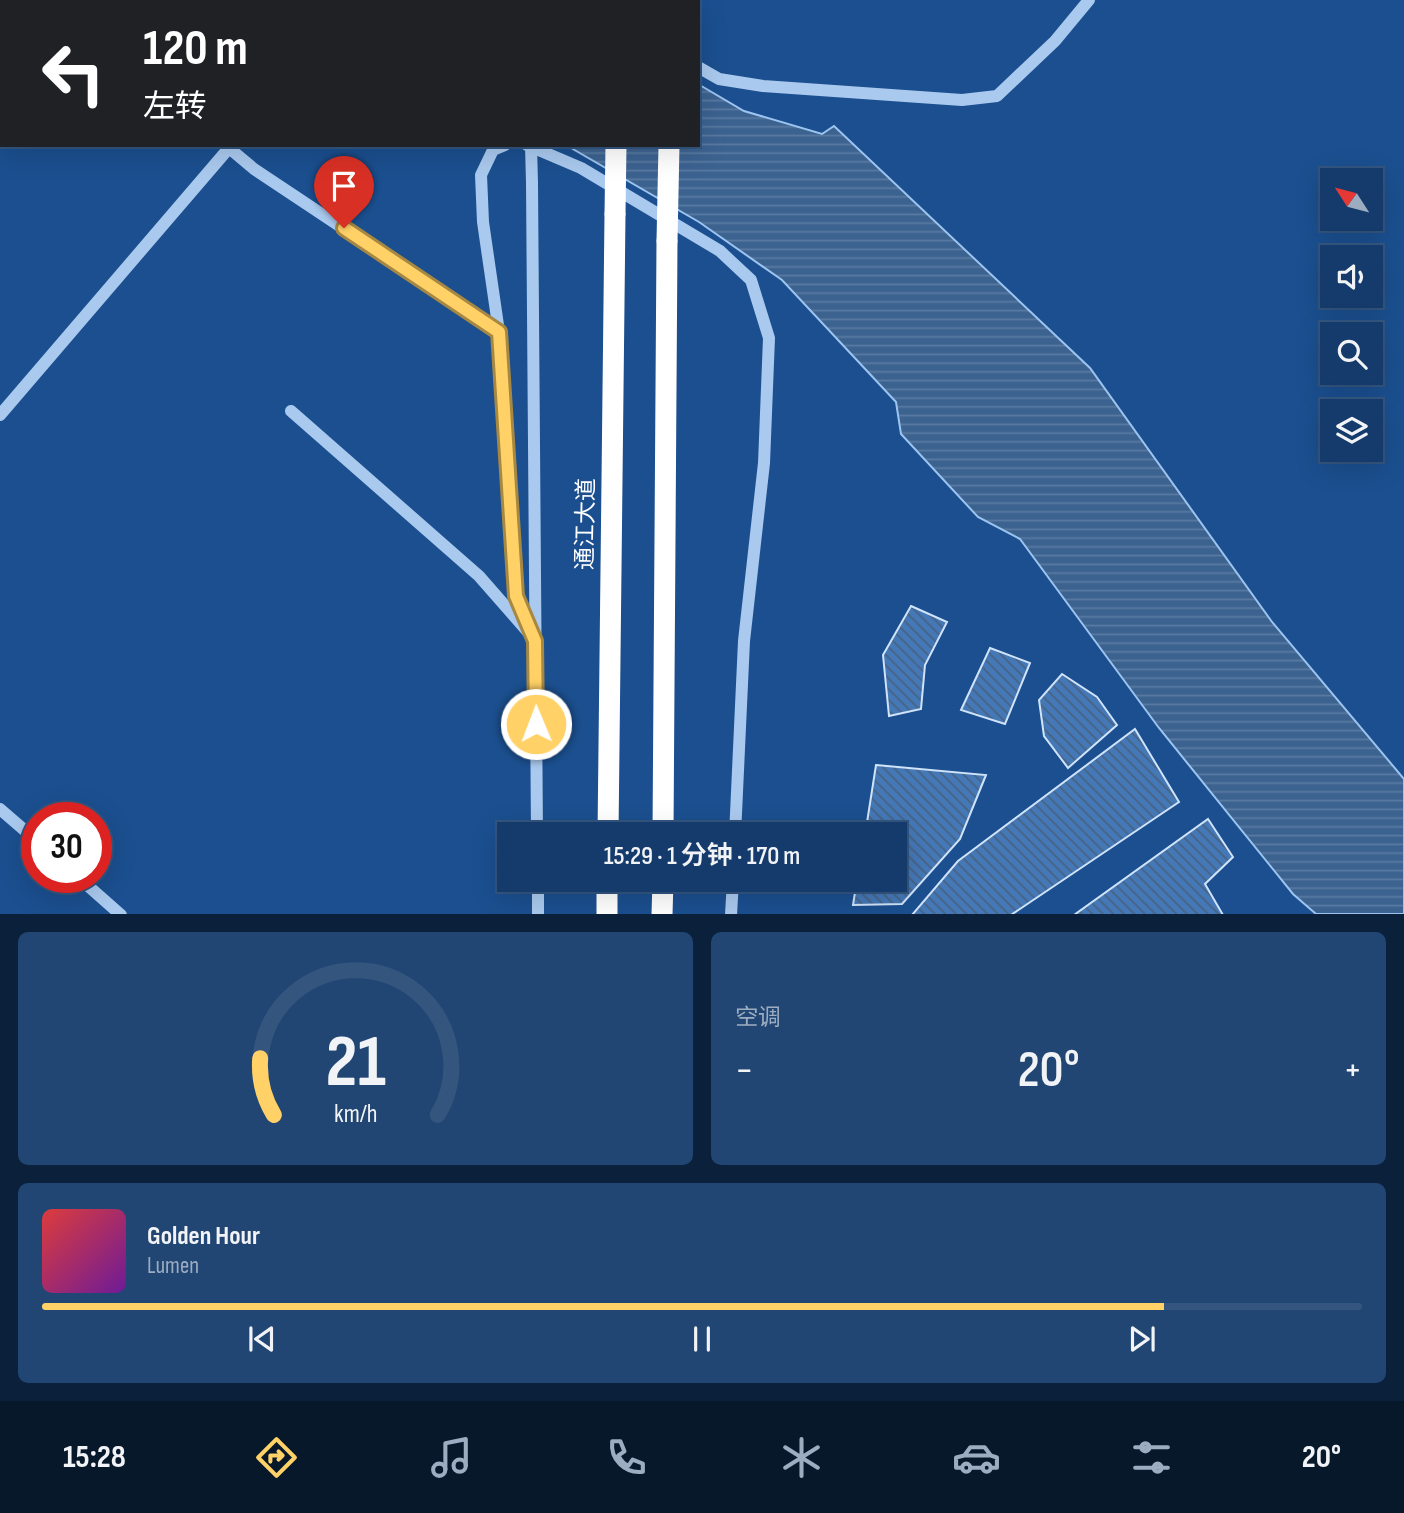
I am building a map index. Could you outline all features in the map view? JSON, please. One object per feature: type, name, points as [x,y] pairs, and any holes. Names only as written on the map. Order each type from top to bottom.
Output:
[{"type":"highway","name":"通江大道","points":[[608,822],[616,147]]},
{"type":"highway","points":[[663,822],[669,147]]},
{"type":"highway","points":[[607,892],[607,914]]},
{"type":"highway","points":[[662,914],[663,892]]},
{"type":"street","points":[[700,68],[719,79],[763,86],[962,100],[997,96],[1055,41],[1089,0]]},
{"type":"street","points":[[500,147],[493,150],[481,175],[483,222],[499,332],[516,596],[535,641]]},
{"type":"street","points":[[529,147],[532,183],[537,822]]},
{"type":"street","points":[[533,147],[581,169],[720,251],[751,279],[769,338],[764,463],[744,641],[736,822]]},
{"type":"street","points":[[0,415],[229,148],[254,169],[499,332]]},
{"type":"street","points":[[291,411],[479,576],[535,641]]},
{"type":"street","points":[[0,809],[21,827]]},
{"type":"street","points":[[538,892],[538,914]]},
{"type":"street","points":[[731,914],[732,892]]},
{"type":"street","points":[[96,893],[120,914]]},
{"type":"water","points":[[700,85],[744,111],[822,134],[834,126],[1090,368],[1272,622],[1404,779],[1404,914],[1316,914],[1293,894],[1159,728],[1020,539],[978,517],[901,434],[896,402],[782,280],[699,222],[569,147],[700,147]]},
{"type":"building","points":[[911,606],[947,622],[925,665],[921,709],[889,716],[883,655]]},
{"type":"building","points":[[990,648],[1030,663],[1005,724],[961,710]]},
{"type":"building","points":[[1062,674],[1097,697],[1117,725],[1068,768],[1044,736],[1039,700]]},
{"type":"building","points":[[1135,729],[1179,802],[1012,914],[913,914],[958,861]]},
{"type":"building","points":[[876,765],[986,775],[960,839],[902,904],[853,905],[855,892],[907,892],[907,822],[867,822]]},
{"type":"building","points":[[1208,819],[1233,857],[1205,884],[1222,914],[1075,914]]},
{"type":"route","points":[[344,228],[499,332],[516,596],[535,641],[536,724]]}]
